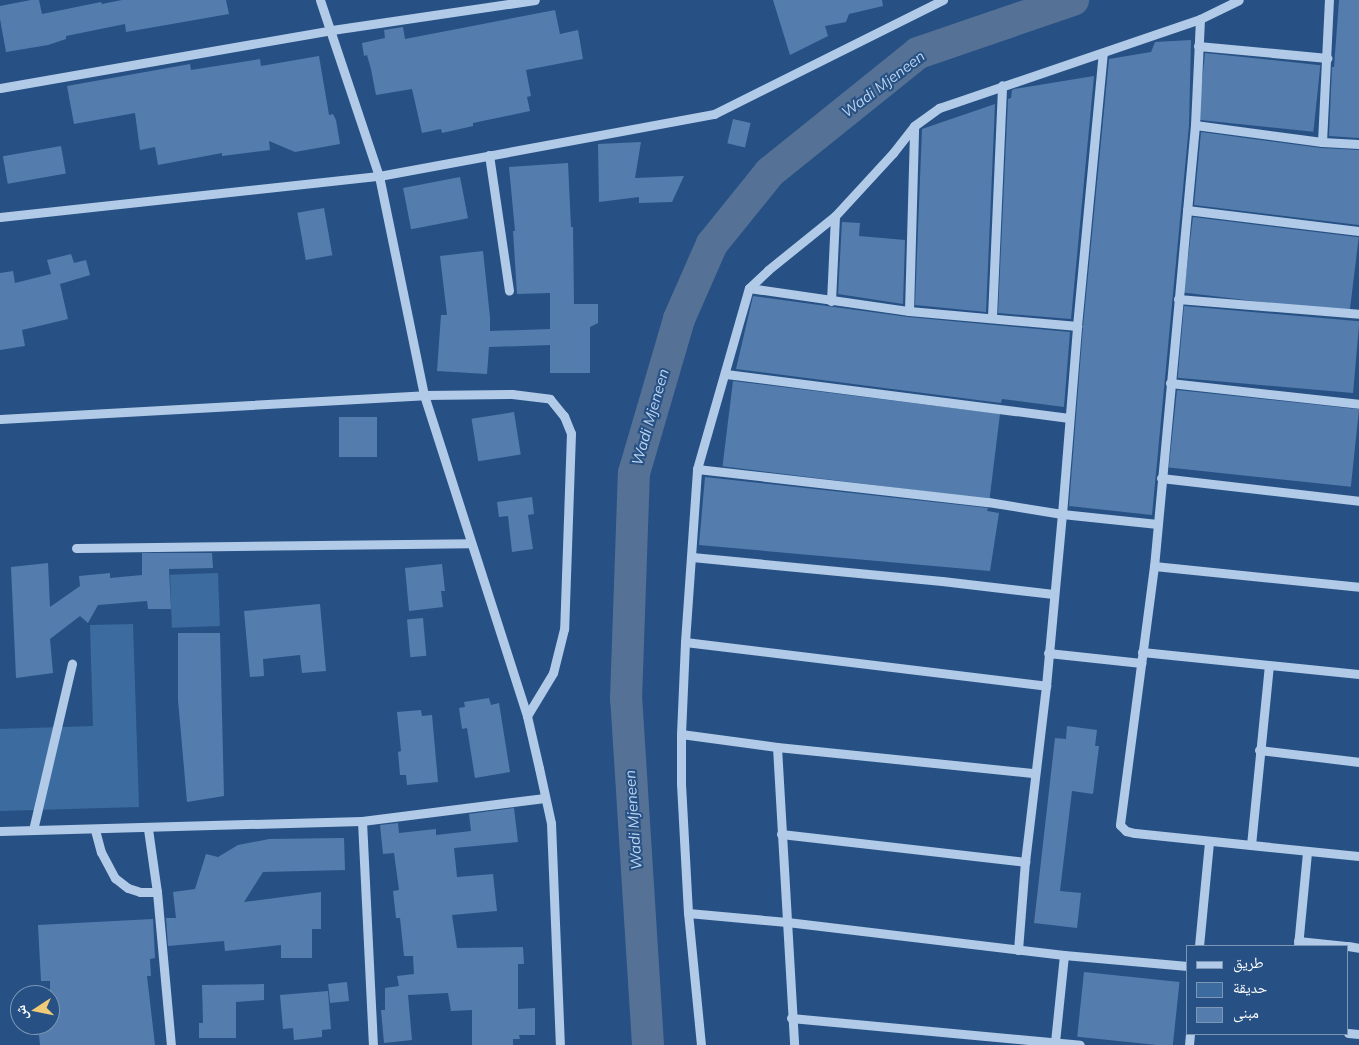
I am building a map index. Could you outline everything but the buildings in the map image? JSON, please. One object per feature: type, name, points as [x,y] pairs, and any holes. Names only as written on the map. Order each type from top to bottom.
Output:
[{"type":"street","points":[[320,0],[332,30],[379,176],[424,395],[527,716],[551,823],[560,1045]]},
{"type":"street","points":[[0,88],[332,30],[535,0]]},
{"type":"street","points":[[0,217],[379,176],[714,114],[943,0]]},
{"type":"street","points":[[701,1045],[688,913],[681,734],[685,642],[697,469],[750,288],[768,270],[835,216],[893,154],[914,126],[938,108],[1200,20],[1239,0]]},
{"type":"street","points":[[1322,142],[1329,0]]},
{"type":"street","points":[[1200,20],[1195,125],[1154,566],[1120,825],[1126,831],[1135,833],[1359,856]]},
{"type":"street","points":[[1198,46],[1327,58]]},
{"type":"street","points":[[1018,950],[1024,862],[1046,686],[1053,594],[1062,514],[1076,326],[1103,53]]},
{"type":"street","points":[[992,317],[1002,85]]},
{"type":"street","points":[[1195,125],[1322,142],[1359,144]]},
{"type":"street","points":[[909,312],[914,126]]},
{"type":"street","points":[[489,155],[509,291]]},
{"type":"street","points":[[1187,210],[1359,230]]},
{"type":"street","points":[[831,301],[835,216]]},
{"type":"street","points":[[750,288],[909,312],[992,317],[1076,326]]},
{"type":"street","points":[[1178,299],[1359,314]]},
{"type":"street","points":[[726,374],[1069,418]]},
{"type":"street","points":[[1170,383],[1359,404]]},
{"type":"street","points":[[0,419],[424,395],[512,394],[550,399],[564,416],[571,433],[564,629],[553,673],[527,716]]},
{"type":"street","points":[[697,469],[988,502],[1062,514],[1157,524]]},
{"type":"street","points":[[1162,478],[1359,501]]},
{"type":"street","points":[[76,548],[471,543]]},
{"type":"street","points":[[692,557],[942,581],[1053,594]]},
{"type":"street","points":[[1154,566],[1359,587]]},
{"type":"street","points":[[685,642],[1046,686]]},
{"type":"street","points":[[1142,652],[1359,674]]},
{"type":"street","points":[[1048,653],[1141,663]]},
{"type":"street","points":[[33,830],[72,664]]},
{"type":"street","points":[[1251,846],[1259,750],[1269,666]]},
{"type":"street","points":[[681,734],[777,747],[1035,773]]},
{"type":"street","points":[[777,747],[794,1045]]},
{"type":"street","points":[[1259,750],[1359,762]]},
{"type":"street","points":[[0,831],[148,829],[362,821],[544,798]]},
{"type":"street","points":[[362,821],[373,1045]]},
{"type":"street","points":[[148,829],[157,892],[171,1045]]},
{"type":"street","points":[[95,830],[101,852],[115,878],[128,888],[140,892],[157,892]]},
{"type":"street","points":[[781,834],[1024,862]]},
{"type":"street","points":[[1200,945],[1209,842]]},
{"type":"street","points":[[1307,852],[1298,944],[1322,945]]},
{"type":"street","points":[[688,913],[787,922],[1064,955],[1186,966]]},
{"type":"street","points":[[1055,1042],[1064,955]]},
{"type":"street","points":[[791,1018],[1080,1045]]},
{"type":"green space","points":[[218,573],[220,626],[172,628],[170,575]]},
{"type":"green space","points":[[133,624],[139,807],[0,811],[0,729],[93,726],[90,625]]},
{"type":"waterway","name":"Wadi Mjeneen","points":[[648,1045],[626,699],[634,473],[679,319],[712,244],[770,172],[918,53],[1073,0]]}]
